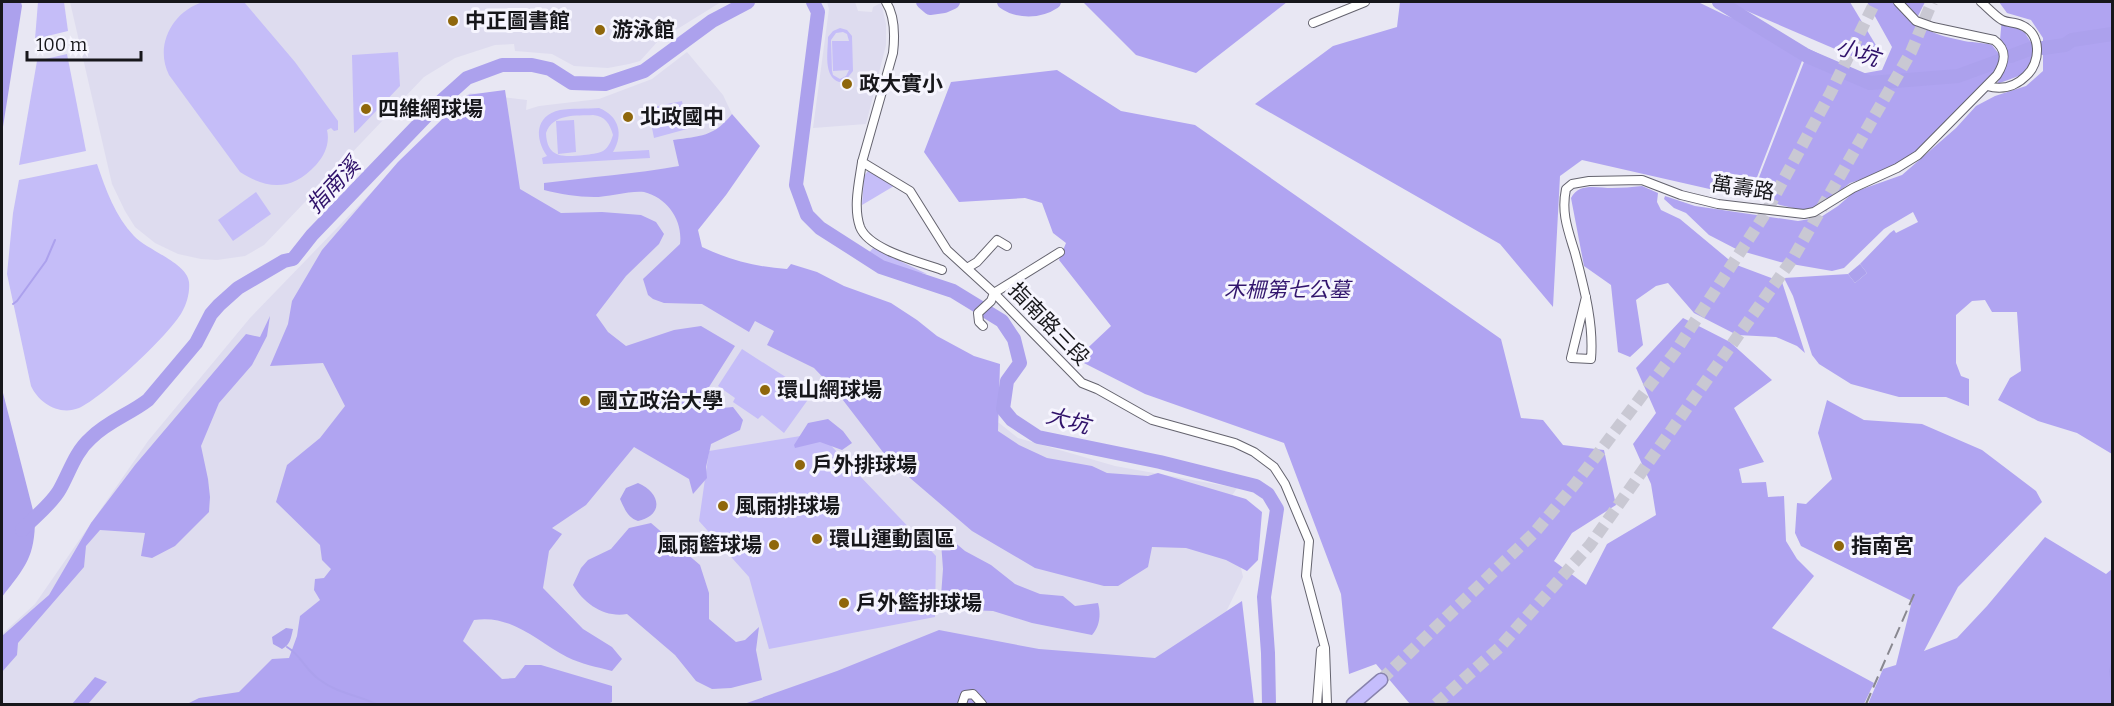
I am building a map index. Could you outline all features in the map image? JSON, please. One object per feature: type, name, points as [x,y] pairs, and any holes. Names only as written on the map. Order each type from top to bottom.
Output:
[{"type":"highway","points":[[1353,705],[1376,684]]},
{"type":"street","points":[[886,2],[892,11],[893,53],[862,162],[857,195],[860,226],[864,234],[876,245],[942,270]]},
{"type":"street","points":[[1313,23],[1365,2]]},
{"type":"street","name":"萬壽路","points":[[1586,297],[1571,358],[1591,359],[1591,324],[1586,297],[1563,209],[1566,189],[1572,184],[1589,181],[1642,180],[1681,195],[1718,204],[1804,214],[1814,212],[1853,188],[1897,168],[1918,154],[1997,75],[2004,63],[2004,53],[2000,44],[1994,40],[1933,27],[1916,21],[1898,2]]},
{"type":"street","points":[[1981,2],[2001,20],[2023,25],[2032,34],[2036,43],[2037,58],[2034,69],[2024,79],[1999,89],[1987,86]]},
{"type":"street","name":"指南路三段","points":[[862,162],[910,191],[939,240],[993,297],[1082,383],[1152,420],[1235,443],[1254,452],[1274,468],[1285,484],[1309,541],[1306,576],[1322,633],[1327,665],[1327,705]]},
{"type":"street","points":[[967,268],[977,262],[997,240],[1007,246]]},
{"type":"street","points":[[983,326],[979,322],[978,313],[993,297],[1060,252]]},
{"type":"street","points":[[1317,705],[1322,633]]},
{"type":"street","points":[[962,705],[965,695],[973,694],[982,705]]},
{"type":"shaded area","points":[[2,2],[21,2],[22,6],[2,133]]},
{"type":"shaded area","points":[[38,2],[64,2],[68,31],[35,39]]},
{"type":"shaded area","points":[[70,2],[721,2],[658,41],[640,61],[629,64],[608,68],[574,66],[552,54],[515,51],[514,44],[495,45],[455,58],[424,77],[264,245],[245,256],[217,260],[178,254],[155,243],[135,227],[125,211],[112,184]]},
{"type":"shaded area","points":[[203,2],[244,2],[295,62],[338,121],[338,130],[334,131],[331,128],[327,130],[327,144],[322,157],[307,174],[298,180],[270,185],[240,172],[169,75],[164,52],[169,31],[183,13]]},
{"type":"shaded area","name":"政大實小","points":[[827,2],[855,2],[858,11],[872,12],[873,7],[881,3],[886,24],[886,45],[866,124],[813,128],[829,9]]},
{"type":"shaded area","points":[[840,28],[847,30],[852,36],[853,71],[845,81],[839,82],[834,79],[828,69],[828,37]],"holes":[[[836,33],[847,34],[849,41],[832,41],[833,71],[849,70],[846,76],[840,79],[833,75],[832,71],[831,40]]]},
{"type":"shaded area","name":"四維網球場","points":[[398,52],[400,86],[354,133],[352,55]]},
{"type":"shaded area","name":"國立政治大學","points":[[687,52],[723,95],[732,114],[725,123],[708,135],[673,140],[680,166],[630,175],[684,171],[687,247],[989,415],[1018,438],[1115,466],[1237,488],[1200,544],[1239,559],[1243,577],[1195,676],[1156,704],[2,704],[2,634],[35,604],[148,441],[250,318],[470,93],[527,100],[526,110],[539,106],[599,99],[652,79]]},
{"type":"shaded area","points":[[67,54],[86,151],[19,165],[37,61]]},
{"type":"shaded area","points":[[682,101],[687,129],[654,138],[648,108]]},
{"type":"shaded area","points":[[599,108],[606,111],[618,126],[618,139],[613,152],[649,150],[650,158],[543,164],[542,158],[547,156],[540,142],[539,129],[545,117],[560,110]],"holes":[[[593,115],[606,121],[613,135],[603,151],[570,156],[553,152],[547,141],[546,133],[554,122],[566,117]]]},
{"type":"shaded area","points":[[574,120],[576,152],[558,154],[556,121]]},
{"type":"shaded area","points":[[97,164],[121,220],[140,241],[174,263],[187,275],[189,294],[184,309],[164,335],[103,392],[79,408],[57,409],[44,403],[31,386],[7,274],[13,213],[19,180]]},
{"type":"shaded area","points":[[868,171],[894,186],[862,205],[864,176]]},
{"type":"shaded area","points":[[256,192],[271,214],[233,241],[218,220]]},
{"type":"shaded area","points":[[873,248],[927,274],[896,268],[874,259],[867,255]]},
{"type":"shaded area","points":[[1860,264],[1867,273],[1855,283],[1848,274]]},
{"type":"shaded area","name":"環山網球場","points":[[742,349],[812,394],[784,433],[762,415],[758,419],[733,402],[735,398],[718,386]]},
{"type":"shaded area","points":[[2,389],[35,518],[35,532],[27,561],[2,597]]},
{"type":"shaded area","name":"環山運動園區","points":[[819,433],[936,556],[935,617],[769,649],[749,577],[699,521],[709,451]]},
{"type":"shaded area","points":[[638,483],[655,497],[656,509],[647,518],[638,521],[629,515],[620,499],[626,488]]},
{"type":"shaded area","points":[[286,628],[293,629],[291,638],[282,649],[273,644],[272,637]]},
{"type":"green space","points":[[1083,2],[1287,2],[1196,73],[1136,55]]},
{"type":"green space","points":[[1400,2],[1698,2],[1807,48],[1749,198],[1582,160],[1560,176],[1553,307],[1500,244],[1255,104],[1333,46],[1397,27]]},
{"type":"green space","points":[[1726,2],[1850,2],[1877,47],[1877,67]]},
{"type":"green space","points":[[1867,2],[1892,2],[1907,16],[1930,31],[1949,38],[1992,45],[1999,54],[1999,65],[1992,76],[1947,123],[1907,159],[1885,172],[1850,183],[1821,206],[1806,211],[1751,198],[1809,49],[1860,74],[1882,70],[1892,47]]},
{"type":"green space","points":[[1902,2],[1925,2],[1918,16]]},
{"type":"green space","points":[[1999,2],[2112,2],[2112,454],[2077,433],[2038,421],[1998,400],[2010,378],[2021,371],[2017,312],[1992,312],[1985,300],[1972,301],[1956,315],[1956,363],[1961,376],[1969,379],[1969,406],[1946,397],[1899,397],[1851,384],[1819,364],[1812,355],[1793,296],[1784,278],[1848,274],[1855,283],[1867,273],[1860,264],[1890,233],[1894,230],[1896,233],[1918,222],[1913,212],[1884,229],[1844,268],[1832,271],[1780,262],[1738,250],[1709,235],[1686,213],[1674,208],[1664,199],[1665,196],[1695,206],[1798,221],[1821,217],[1854,192],[1902,175],[1956,128],[1976,106],[1995,96],[2026,86],[2043,71],[2043,38],[2031,20],[2007,13]]},
{"type":"green space","points":[[2002,18],[2025,33],[2034,47],[2034,63],[2027,73],[1997,84],[2009,59],[2000,40]]},
{"type":"green space","name":"木柵第七公墓","points":[[1057,70],[1121,111],[1195,125],[1501,339],[1521,418],[1543,420],[1563,445],[1604,450],[1616,505],[1572,533],[1554,561],[1586,585],[1607,544],[1656,515],[1651,484],[1633,444],[1656,413],[1636,368],[1683,318],[1730,342],[1772,380],[1734,408],[1764,462],[1739,469],[1742,483],[1766,482],[1768,497],[1784,496],[1786,541],[1797,559],[1814,576],[1772,628],[1874,683],[1864,704],[1410,704],[1376,664],[1349,674],[1341,594],[1284,443],[1145,394],[1076,359],[1111,326],[1059,260],[1066,243],[1053,233],[1042,203],[1025,198],[959,202],[924,152],[951,82]]},
{"type":"green space","points":[[505,90],[520,189],[561,213],[602,212],[641,215],[656,222],[664,234],[659,244],[626,276],[596,315],[608,332],[626,346],[674,330],[701,326],[735,346],[709,387],[707,401],[722,408],[733,407],[743,420],[740,430],[711,444],[706,467],[707,478],[693,494],[689,479],[634,447],[586,505],[552,528],[562,534],[549,551],[543,588],[583,629],[612,647],[622,659],[612,671],[572,659],[523,630],[500,621],[474,620],[463,641],[502,679],[515,678],[525,665],[541,665],[612,686],[612,702],[607,704],[187,704],[199,698],[239,692],[272,659],[289,658],[297,636],[300,616],[320,600],[314,590],[315,579],[324,578],[331,569],[322,560],[320,545],[276,502],[287,465],[320,438],[345,406],[323,363],[270,366],[288,324],[292,301],[322,250],[398,162],[467,95]]},
{"type":"green space","points":[[732,114],[760,146],[698,230],[702,247],[722,256],[754,265],[787,269],[791,264],[817,272],[844,286],[891,303],[937,336],[974,356],[1000,364],[998,431],[1019,445],[1047,458],[1092,466],[1107,473],[1148,476],[1158,473],[1246,499],[1262,512],[1258,560],[1247,571],[1226,560],[1186,548],[1152,547],[1148,567],[1118,586],[1104,586],[1035,568],[972,531],[889,460],[836,391],[814,368],[767,345],[774,331],[755,321],[749,332],[702,304],[664,303],[648,295],[643,279],[680,244],[676,219],[660,199],[644,192],[594,197],[544,190],[544,183],[679,166],[673,140],[699,136],[713,131]]},
{"type":"green space","points":[[1642,186],[1658,193],[1657,202],[1661,210],[1680,219],[1734,264],[1782,282],[1805,353],[1797,346],[1776,337],[1737,335],[1694,313],[1668,283],[1656,286],[1636,300],[1643,345],[1630,357],[1618,352],[1611,285],[1584,266],[1571,198],[1574,193],[1584,188]]},
{"type":"green space","points":[[270,316],[267,336],[252,365],[219,403],[201,446],[208,479],[209,512],[175,546],[152,558],[141,556],[145,533],[100,530],[86,546],[84,567],[18,643],[17,655],[2,672],[2,636],[49,595],[91,523],[135,465],[246,334],[260,337]]},
{"type":"green space","points":[[1827,400],[1864,420],[1922,424],[1982,450],[2036,491],[2042,502],[1958,587],[1924,651],[1957,638],[2045,537],[2106,574],[2112,569],[2112,704],[1868,704],[1883,669],[1896,665],[1912,601],[1801,546],[1795,533],[1797,503],[1806,504],[1832,479],[1818,433]]},
{"type":"green space","points":[[828,419],[843,431],[852,443],[842,450],[820,442],[795,448],[794,445],[808,423]]},
{"type":"green space","points":[[651,523],[700,565],[709,593],[709,619],[736,642],[745,640],[759,627],[756,650],[762,680],[731,688],[712,689],[696,681],[675,655],[627,614],[603,612],[589,604],[573,585],[581,568],[588,560],[611,549],[629,528]]},
{"type":"green space","points":[[946,535],[965,551],[991,565],[1015,584],[1040,594],[1063,596],[1075,606],[1098,603],[1097,628],[1092,635],[1032,623],[993,611],[944,609],[941,596],[943,569],[941,542]]},
{"type":"green space","points":[[1242,601],[1254,704],[744,704],[837,671],[939,630],[1039,649],[1155,658]]},
{"type":"green space","points":[[95,677],[107,682],[88,704],[72,704]]},
{"type":"waterway","name":"指南溪","points":[[22,530],[57,495],[85,443],[105,427],[148,400],[196,343],[211,314],[219,305],[238,288],[284,261],[293,259],[312,235],[438,104],[467,78],[502,65],[532,65],[550,69],[572,83],[605,84],[644,71],[712,21],[748,2]]},
{"type":"waterway","name":"大坑","points":[[813,2],[818,12],[796,185],[807,215],[820,228],[881,267],[953,291],[1002,321],[1014,339],[1020,363],[1007,381],[1003,409],[1012,420],[1038,437],[1160,462],[1256,486],[1268,494],[1277,509],[1264,597],[1269,704]]},
{"type":"waterway","name":"小坑","points":[[923,2],[930,8],[953,2]]},
{"type":"waterway","name":"小坑","points":[[1004,2],[1016,8],[1029,10],[1042,8],[1054,2]]},
{"type":"waterway","name":"小坑","points":[[1719,2],[1807,56],[1870,83],[1958,76],[1999,61]]},
{"type":"waterway","name":"小坑","points":[[2043,48],[2065,45],[2072,40],[2112,34]]},
{"type":"waterway","name":"小坑","points":[[2011,56],[2030,49]]},
{"type":"waterway","points":[[13,304],[46,261],[55,240]]},
{"type":"waterway","points":[[287,647],[315,676],[327,684],[376,704]]},
{"type":"waterway","points":[[2112,663],[2110,671],[2112,685]]},
{"type":"tunnel","points":[[1381,680],[1535,532],[1575,484],[1675,352],[1765,214],[1831,92],[1875,2]]},
{"type":"tunnel","points":[[1436,704],[1500,647],[1590,545],[1793,258],[1911,52],[1932,2]]},
{"type":"railway","points":[[1866,704],[1915,592]]},
{"type":"place","name":"中正圖書館","points":[[453,21]]},
{"type":"place","name":"游泳館","points":[[600,30]]},
{"type":"place","name":"政大實小","points":[[847,84]]},
{"type":"place","name":"四維網球場","points":[[366,109]]},
{"type":"place","name":"北政國中","points":[[628,117]]},
{"type":"place","name":"環山網球場","points":[[765,390]]},
{"type":"place","name":"國立政治大學","points":[[585,401]]},
{"type":"place","name":"戶外排球場","points":[[800,465]]},
{"type":"place","name":"風雨排球場","points":[[723,506]]},
{"type":"place","name":"環山運動園區","points":[[817,539]]},
{"type":"place","name":"風雨籃球場","points":[[774,545]]},
{"type":"place","name":"指南宮","points":[[1839,546]]},
{"type":"place","name":"戶外籃排球場","points":[[844,603]]}]
